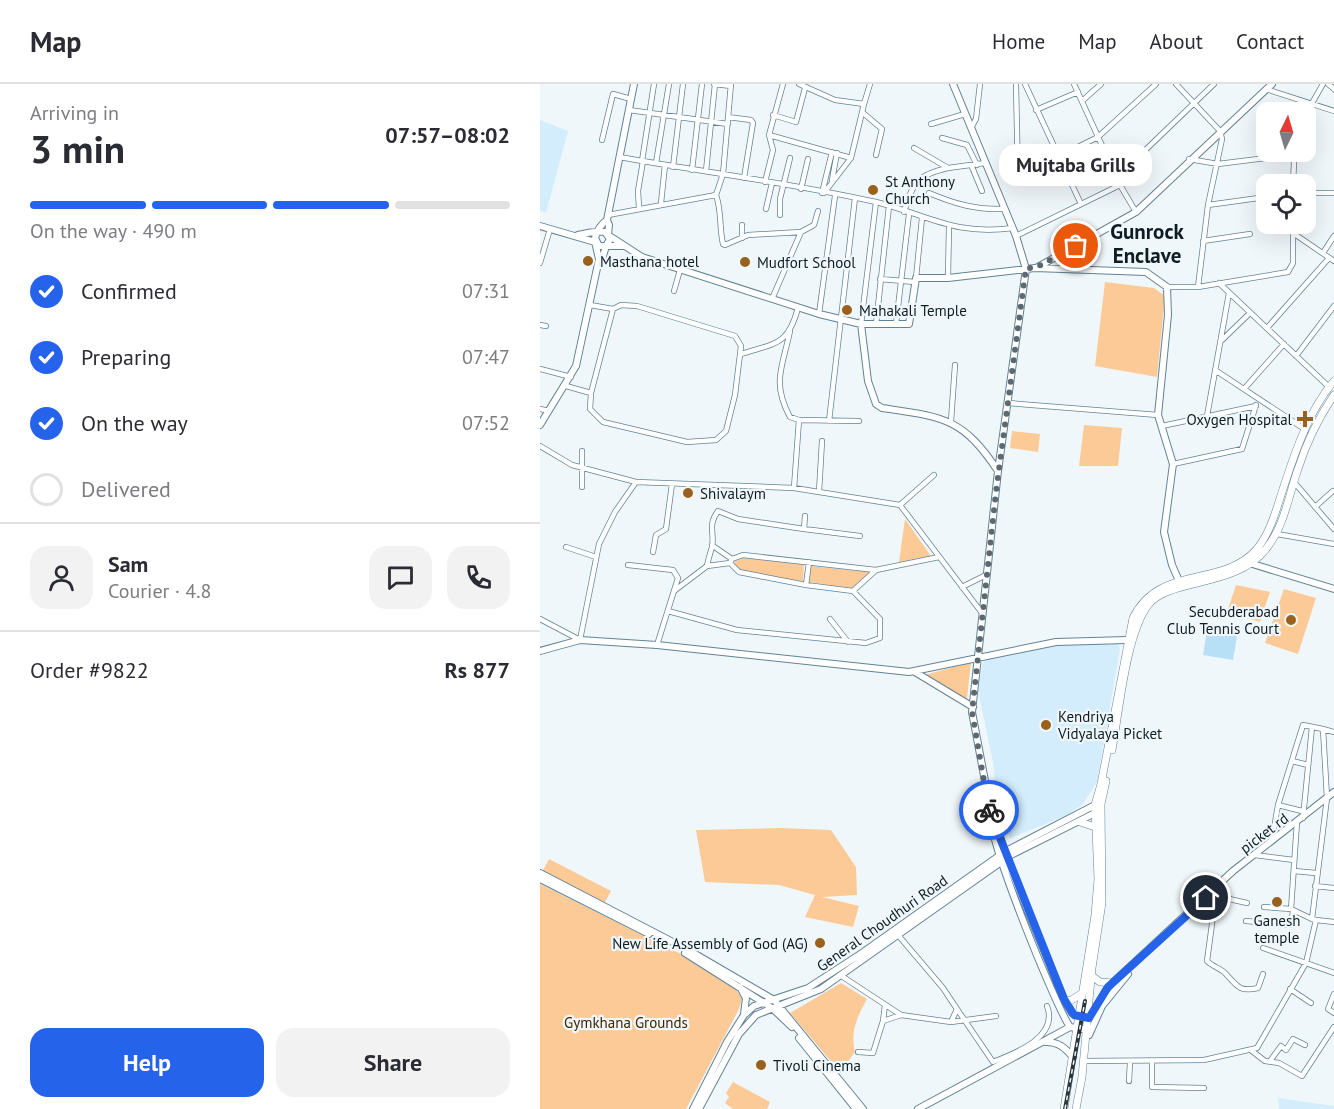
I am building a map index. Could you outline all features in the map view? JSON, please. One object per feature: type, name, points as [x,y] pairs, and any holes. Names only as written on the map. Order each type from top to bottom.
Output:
[{"type":"main road","points":[[599,259],[603,256],[610,239],[608,217],[634,84]]},
{"type":"main road","points":[[953,84],[971,128],[978,165],[1005,209],[1026,268],[986,575],[973,707],[986,795],[992,818],[996,824],[1003,857],[1073,1028],[1073,1057],[1064,1109]]},
{"type":"main road","points":[[1035,268],[1136,212],[1189,159],[1272,84]]},
{"type":"main road","points":[[540,425],[571,377],[590,305],[599,259],[595,242],[596,234],[608,217]]},
{"type":"main road","points":[[540,226],[578,235],[599,246],[623,246]]},
{"type":"main road","points":[[578,235],[596,234],[602,231],[642,257],[798,308],[861,324],[909,324],[915,280],[1026,268],[1146,272],[1167,287],[1168,315],[1158,415],[1173,464],[1164,532],[1172,565],[1179,581]]},
{"type":"main road","points":[[861,324],[868,381],[876,404],[882,408],[951,421],[973,436],[999,471]]},
{"type":"main road","points":[[1073,1028],[1078,1017],[1095,915],[1098,879],[1095,827],[1101,784],[1133,618],[1143,602],[1160,588],[1244,560],[1256,550],[1272,524],[1306,430],[1331,384]]},
{"type":"main road","points":[[1076,1109],[1088,1030],[1092,976],[1104,882],[1098,808],[1132,644],[1142,613],[1149,603],[1165,593],[1217,579],[1252,565],[1277,534],[1302,457],[1331,406],[1334,395]]},
{"type":"main road","points":[[1244,560],[1252,565],[1334,589]]},
{"type":"main road","points":[[540,651],[580,640],[657,645],[915,671],[1056,642],[1127,640]]},
{"type":"main road","points":[[915,671],[973,707]]},
{"type":"main road","name":"picket rd","points":[[1089,1018],[1114,983],[1217,887],[1301,817],[1331,798],[1334,792]]},
{"type":"main road","points":[[1003,857],[1080,822],[1098,808]]},
{"type":"main road","points":[[699,1109],[739,1034],[756,1015],[821,988],[898,935],[1003,857],[1098,808]]},
{"type":"main road","points":[[1080,822],[1095,827]]},
{"type":"main road","points":[[1003,857],[1064,999],[1072,1013],[1078,1017],[1089,1018]]},
{"type":"main road","name":"General Choudhuri Road","points":[[765,1003],[808,988],[1003,857]]},
{"type":"main road","points":[[540,873],[690,951],[754,992],[789,1024],[856,1109]]},
{"type":"main road","points":[[540,879],[684,952],[740,986],[774,1000],[863,1109]]},
{"type":"main road","name":"picket rd","points":[[1086,1042],[1102,1006],[1131,968]]},
{"type":"main road","points":[[1092,976],[1100,982],[1114,983]]},
{"type":"main road","points":[[740,986],[746,998],[744,1015]]},
{"type":"main road","points":[[1064,999],[1070,1000],[1081,994]]},
{"type":"main road","points":[[788,1015],[789,1002]]},
{"type":"main road","points":[[693,1109],[727,1042],[744,1015],[754,1006],[765,1003]]},
{"type":"main road","points":[[918,1109],[1073,1028],[1088,1030]]},
{"type":"main road","points":[[1045,1042],[1054,1042],[1064,1047],[1073,1057]]},
{"type":"street","points":[[639,208],[638,191],[654,84]]},
{"type":"street","points":[[656,163],[669,84]]},
{"type":"street","points":[[673,167],[683,84]]},
{"type":"street","points":[[692,170],[702,84]]},
{"type":"street","points":[[706,171],[715,84],[731,85],[723,174],[717,195],[722,211],[719,230],[723,244],[748,235],[801,232],[814,225],[818,212]]},
{"type":"street","points":[[765,182],[772,150],[769,135],[783,84]]},
{"type":"street","points":[[799,84],[834,100],[864,104]]},
{"type":"street","points":[[823,193],[851,158],[870,84]]},
{"type":"street","points":[[971,128],[976,119],[980,84]]},
{"type":"street","points":[[1016,84],[1018,177],[1098,137],[1156,84]]},
{"type":"street","points":[[1025,84],[1058,159],[1081,204]]},
{"type":"street","points":[[1074,84],[1120,185],[1136,212]]},
{"type":"street","points":[[1082,101],[1101,84]]},
{"type":"street","points":[[1176,84],[1220,131],[1223,142],[1208,205],[1198,286]]},
{"type":"street","points":[[1136,159],[1214,84]]},
{"type":"street","points":[[1313,102],[1325,84],[1334,89]]},
{"type":"street","points":[[773,116],[796,122],[805,88]]},
{"type":"street","points":[[1266,89],[1303,102]]},
{"type":"street","points":[[1036,110],[1078,92]]},
{"type":"street","points":[[602,140],[613,94],[631,99]]},
{"type":"street","points":[[1316,106],[1334,111]]},
{"type":"street","points":[[629,110],[728,124]]},
{"type":"street","points":[[862,112],[882,129],[876,155]]},
{"type":"street","points":[[931,124],[965,114]]},
{"type":"street","points":[[728,117],[753,121],[744,178]]},
{"type":"street","points":[[769,135],[851,158]]},
{"type":"street","points":[[942,138],[967,145],[978,165],[982,190]]},
{"type":"street","points":[[914,148],[948,168]]},
{"type":"street","points":[[831,183],[835,153]]},
{"type":"street","points":[[823,193],[835,153]]},
{"type":"street","points":[[1189,159],[1218,164],[1288,155],[1294,162],[1293,174]]},
{"type":"street","points":[[619,157],[876,202],[949,226],[986,232],[1013,228]]},
{"type":"street","points":[[780,215],[783,185],[790,158]]},
{"type":"street","points":[[801,189],[808,159]]},
{"type":"street","points":[[662,203],[664,165]]},
{"type":"street","points":[[896,324],[907,213],[912,189],[922,176],[948,168],[978,165]]},
{"type":"street","points":[[766,209],[772,183]]},
{"type":"street","points":[[1016,236],[1120,185]]},
{"type":"street","points":[[929,193],[955,204],[982,210],[1005,209]]},
{"type":"street","points":[[1316,193],[1334,193]]},
{"type":"street","points":[[608,217],[662,203],[717,195]]},
{"type":"street","points":[[819,314],[835,196]]},
{"type":"street","points":[[829,421],[855,198]]},
{"type":"street","points":[[1208,205],[1256,198]]},
{"type":"street","points":[[861,324],[876,202]]},
{"type":"street","points":[[876,324],[889,206]]},
{"type":"street","points":[[880,279],[915,280],[921,218]]},
{"type":"street","points":[[742,225],[742,238]]},
{"type":"street","points":[[948,278],[949,226]]},
{"type":"street","points":[[540,263],[550,229]]},
{"type":"street","points":[[772,299],[801,232]]},
{"type":"street","points":[[1203,241],[1250,234]]},
{"type":"street","points":[[1167,287],[1198,286],[1288,272],[1293,263],[1293,234]]},
{"type":"street","points":[[1267,328],[1332,259],[1294,234]]},
{"type":"street","points":[[1323,253],[1334,236]]},
{"type":"street","points":[[674,291],[680,270]]},
{"type":"street","points":[[1219,283],[1296,356],[1331,384]]},
{"type":"street","points":[[1207,416],[1229,293]]},
{"type":"street","points":[[590,305],[613,309],[621,305],[637,306],[735,336],[741,346],[735,395],[726,431],[716,440],[687,442],[603,422],[590,410],[591,393],[613,309]]},
{"type":"street","points":[[1296,356],[1334,306]]},
{"type":"street","points":[[798,308],[778,375],[778,387],[789,417],[799,420],[859,421]]},
{"type":"street","points":[[1221,341],[1250,313]]},
{"type":"street","points":[[741,354],[782,341],[790,332]]},
{"type":"street","points":[[1244,390],[1284,344]]},
{"type":"street","points":[[951,421],[955,365]]},
{"type":"street","points":[[540,369],[571,377]]},
{"type":"street","points":[[1215,370],[1306,430]]},
{"type":"street","points":[[566,386],[591,393]]},
{"type":"street","points":[[1008,403],[1158,415]]},
{"type":"street","points":[[1162,426],[1265,404]]},
{"type":"street","points":[[1173,464],[1242,449],[1256,405]]},
{"type":"street","points":[[540,409],[549,411]]},
{"type":"street","points":[[794,488],[799,420]]},
{"type":"street","points":[[819,492],[822,441]]},
{"type":"street","points":[[540,446],[572,465],[636,482],[746,484],[794,488],[900,505],[982,613]]},
{"type":"street","points":[[582,451],[582,487]]},
{"type":"street","points":[[900,505],[934,475]]},
{"type":"street","points":[[540,619],[580,640],[599,544],[615,513],[636,482]]},
{"type":"street","points":[[1294,482],[1334,529]]},
{"type":"street","points":[[653,552],[656,535],[666,529],[672,484]]},
{"type":"street","points":[[1315,507],[1333,491]]},
{"type":"street","points":[[707,566],[713,546],[710,532],[713,518],[718,511],[738,519],[860,536]]},
{"type":"street","points":[[804,529],[805,516]]},
{"type":"street","points":[[1277,534],[1334,544]]},
{"type":"street","points":[[668,611],[737,630],[848,642],[866,643],[880,638],[880,619],[853,591],[806,585],[739,572],[731,561],[713,546]]},
{"type":"street","points":[[566,547],[596,557]]},
{"type":"street","points":[[674,591],[707,566],[731,561],[743,555],[876,570],[939,557]]},
{"type":"street","points":[[806,585],[809,562]]},
{"type":"street","points":[[628,565],[673,570],[678,578],[657,645]]},
{"type":"street","points":[[853,591],[876,570]]},
{"type":"street","points":[[962,587],[986,575]]},
{"type":"street","points":[[830,619],[848,642]]},
{"type":"street","points":[[1272,842],[1278,805],[1303,725],[1334,732]]},
{"type":"street","points":[[1246,921],[1291,925],[1294,860],[1312,727]]},
{"type":"street","points":[[1083,1061],[1204,1060],[1252,1051],[1257,1048],[1306,963],[1314,920],[1316,873],[1331,798],[1323,729]]},
{"type":"street","points":[[1292,761],[1308,765]]},
{"type":"street","points":[[1278,805],[1301,817]]},
{"type":"street","points":[[1255,855],[1294,860]]},
{"type":"street","points":[[1294,871],[1316,873]]},
{"type":"street","points":[[1315,886],[1334,888]]},
{"type":"street","points":[[1217,887],[1209,964],[1223,971],[1234,986],[1242,988],[1256,989],[1261,984],[1263,974]]},
{"type":"street","points":[[1216,896],[1247,903]]},
{"type":"street","points":[[1264,907],[1292,910],[1314,920],[1334,922]]},
{"type":"street","points":[[898,935],[943,988],[993,1062],[1030,1044],[1043,1033],[1049,1026],[1051,1015],[1047,1006]]},
{"type":"street","points":[[1263,948],[1334,973]]},
{"type":"street","points":[[840,975],[901,1015],[951,1022],[965,1022],[996,1016]]},
{"type":"street","points":[[1290,989],[1311,1003]]},
{"type":"street","points":[[1334,994],[1328,1009],[1334,1013]]},
{"type":"street","points":[[858,1052],[873,1053],[883,1021],[885,1005]]},
{"type":"street","points":[[951,1022],[957,1009]]},
{"type":"street","points":[[883,1021],[901,1015]]},
{"type":"street","points":[[1252,1051],[1304,1075],[1334,1027]]},
{"type":"street","points":[[1270,1061],[1281,1046],[1286,1050],[1293,1039],[1305,1045]]},
{"type":"street","points":[[1129,1080],[1130,1062]]},
{"type":"street","points":[[1152,1062],[1152,1087],[1204,1088]]},
{"type":"shaded area","points":[[540,120],[568,131],[546,213],[540,210]]},
{"type":"shaded area","points":[[1208,625],[1238,630],[1233,660],[1203,655]]},
{"type":"shaded area","name":"Kendriya Vidyalaya Picket","points":[[1114,643],[1119,645],[1120,649],[1097,782],[1083,804],[1067,815],[1011,838],[1000,827],[993,762],[978,691],[983,662],[997,656],[1050,645]]},
{"type":"shaded area","points":[[1278,1098],[1334,1106],[1334,1109],[1279,1109]]},
{"type":"green space","points":[[1105,282],[1154,288],[1165,296],[1157,377],[1095,366]]},
{"type":"green space","points":[[1084,425],[1122,428],[1118,466],[1079,466]]},
{"type":"green space","points":[[1012,431],[1040,434],[1038,452],[1010,448]]},
{"type":"green space","points":[[905,519],[931,556],[899,562]]},
{"type":"green space","points":[[743,558],[804,564],[803,581],[766,578],[738,570],[734,562]]},
{"type":"green space","points":[[811,566],[871,572],[852,588],[809,582]]},
{"type":"green space","points":[[1236,585],[1270,592],[1260,622],[1227,612]]},
{"type":"green space","name":"Secubderabad Club Tennis Court","points":[[1284,589],[1316,598],[1298,654],[1265,643]]},
{"type":"green space","points":[[971,662],[967,699],[925,675]]},
{"type":"green space","points":[[781,828],[831,830],[856,867],[857,895],[822,897],[859,906],[853,927],[805,917],[815,895],[779,885],[705,882],[696,830]]},
{"type":"green space","points":[[549,859],[611,891],[604,904],[542,872]]},
{"type":"green space","name":"Gymkhana Grounds","points":[[540,884],[683,955],[734,986],[742,999],[739,1009],[686,1109],[540,1109]]},
{"type":"green space","points":[[841,983],[867,999],[855,1025],[853,1038],[855,1052],[840,1072],[790,1013]]},
{"type":"green space","points":[[733,1082],[770,1102],[767,1109],[733,1109],[725,1103],[729,1097],[726,1093]]},
{"type":"railway","points":[[1065,1109],[1085,1001]]},
{"type":"way so far","points":[[989,810],[972,712],[996,492],[1026,268],[1035,268],[1076,246]]},
{"type":"place","name":"St Anthony Church","points":[[873,190]]},
{"type":"place","name":"Mujtaba Grills","points":[[1076,246]]},
{"type":"place","name":"Masthana hotel","points":[[588,261]]},
{"type":"place","name":"Mudfort School","points":[[745,262]]},
{"type":"place","name":"Mahakali Temple","points":[[847,310]]},
{"type":"place","name":"Oxygen Hospital","points":[[1305,419]]},
{"type":"place","name":"Shivalaym","points":[[688,493]]},
{"type":"place","name":"Secubderabad Club Tennis Court","points":[[1291,620]]},
{"type":"place","name":"Kendriya Vidyalaya Picket","points":[[1046,725]]},
{"type":"place","name":"Ganesh temple","points":[[1277,902]]},
{"type":"place","name":"New Life Assembly of God (AG)","points":[[820,943]]},
{"type":"place","name":"Tivoli Cinema","points":[[761,1065]]},
{"type":"district","name":"Gunrock Enclave","points":[[1147,243]]},
{"type":"route","points":[[989,810],[1064,999],[1068,1008],[1078,1017],[1089,1018],[1108,987],[1206,898]]}]
